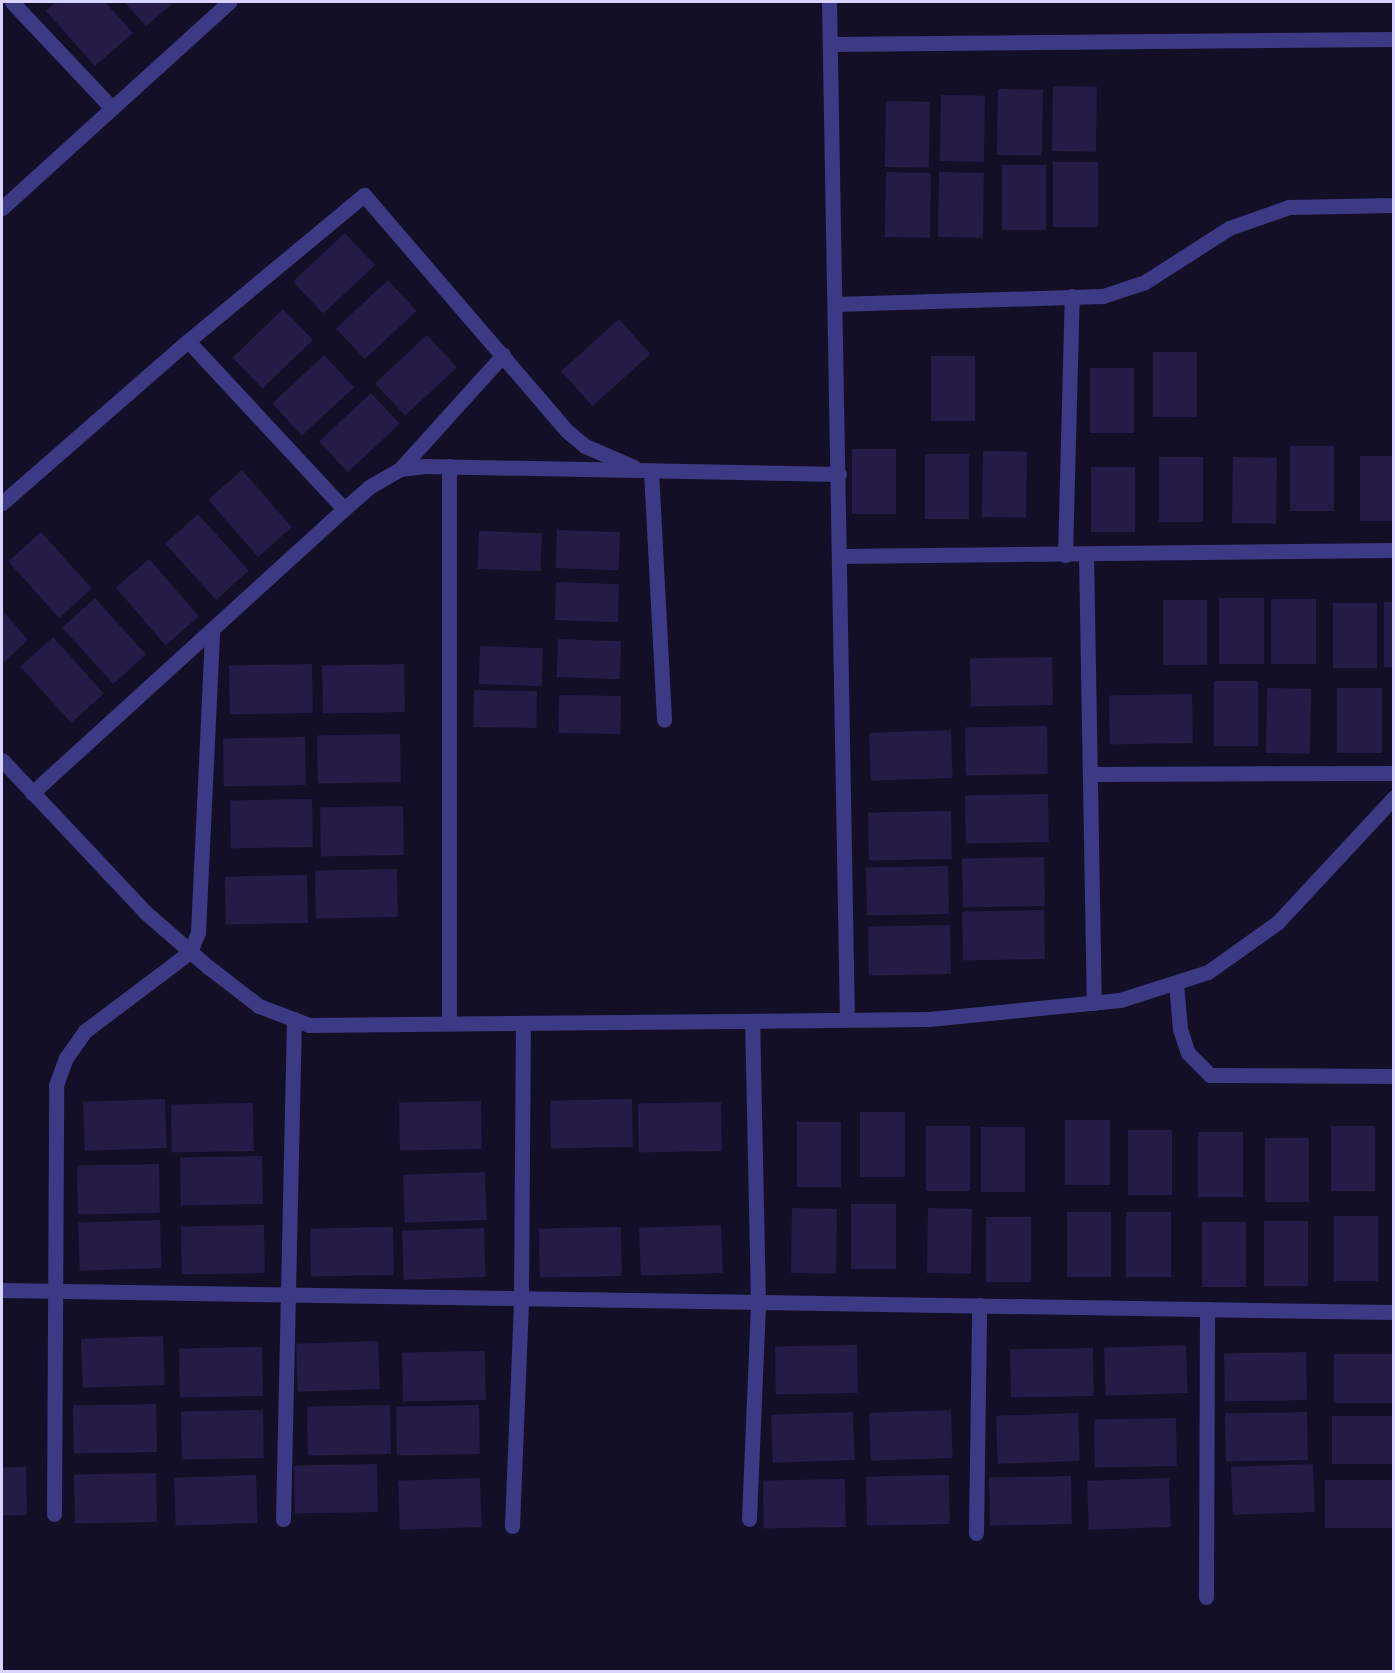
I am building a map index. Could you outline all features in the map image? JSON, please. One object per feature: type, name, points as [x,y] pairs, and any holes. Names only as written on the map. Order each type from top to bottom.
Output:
[{"type":"street","points":[[12,2],[112,108]]},
{"type":"street","points":[[2,208],[229,2]]},
{"type":"street","points":[[829,2],[832,44],[847,1019]]},
{"type":"street","points":[[832,44],[1394,39]]},
{"type":"street","points":[[2,503],[188,341],[364,195],[567,431],[585,446],[647,470]]},
{"type":"street","points":[[836,304],[1103,296],[1145,282],[1229,228],[1289,207],[1394,205]]},
{"type":"street","points":[[1065,555],[1072,296]]},
{"type":"street","points":[[188,341],[344,509]]},
{"type":"street","points":[[32,793],[212,632],[344,509],[369,487],[400,469],[503,355]]},
{"type":"street","points":[[400,469],[449,466],[838,474]]},
{"type":"street","points":[[449,466],[449,1023]]},
{"type":"street","points":[[647,470],[664,720]]},
{"type":"street","points":[[840,556],[1394,550]]},
{"type":"street","points":[[1086,554],[1094,1003]]},
{"type":"street","points":[[54,1514],[58,1291],[56,1085],[66,1058],[85,1031],[190,952],[198,932],[212,632]]},
{"type":"street","points":[[2,760],[145,912],[190,952],[259,1006],[309,1025],[929,1019],[1120,1000],[1208,972],[1278,922],[1394,797]]},
{"type":"street","points":[[1090,774],[1394,773]]},
{"type":"street","points":[[1176,982],[1180,1029],[1188,1053],[1210,1075],[1394,1076]]},
{"type":"street","points":[[283,1519],[290,1295],[294,1019]]},
{"type":"street","points":[[749,1519],[758,1302],[752,1021]]},
{"type":"street","points":[[512,1526],[521,1298],[523,1023]]},
{"type":"street","points":[[2,1290],[1394,1312]]},
{"type":"street","points":[[976,1533],[979,1305]]},
{"type":"street","points":[[1206,1597],[1207,1309]]},
{"type":"building","points":[[56,2],[105,2],[133,33],[95,66],[46,11]]},
{"type":"building","points":[[124,2],[174,2],[146,26]]},
{"type":"building","points":[[1053,86],[1097,87],[1096,152],[1052,151]]},
{"type":"building","points":[[998,89],[1043,90],[1042,156],[997,155]]},
{"type":"building","points":[[941,95],[985,96],[984,162],[940,161]]},
{"type":"building","points":[[886,101],[930,102],[929,168],[885,167]]},
{"type":"building","points":[[1053,162],[1098,162],[1098,227],[1053,227]]},
{"type":"building","points":[[1002,165],[1046,165],[1046,230],[1002,230]]},
{"type":"building","points":[[886,172],[931,173],[930,238],[885,237]]},
{"type":"building","points":[[939,172],[984,173],[983,238],[938,237]]},
{"type":"building","points":[[345,233],[375,265],[323,314],[293,281]]},
{"type":"building","points":[[388,280],[417,311],[365,359],[336,328]]},
{"type":"building","points":[[283,309],[313,340],[263,389],[233,358]]},
{"type":"building","points":[[619,319],[650,354],[592,406],[561,371]]},
{"type":"building","points":[[427,335],[457,367],[405,416],[375,383]]},
{"type":"building","points":[[1153,352],[1197,352],[1197,417],[1153,417]]},
{"type":"building","points":[[324,355],[354,387],[302,436],[272,403]]},
{"type":"building","points":[[931,356],[975,356],[975,421],[931,421]]},
{"type":"building","points":[[1090,368],[1134,368],[1134,433],[1090,433]]},
{"type":"building","points":[[371,393],[400,424],[348,472],[319,441]]},
{"type":"building","points":[[1290,446],[1334,446],[1334,511],[1290,511]]},
{"type":"building","points":[[852,449],[896,449],[896,514],[852,514]]},
{"type":"building","points":[[983,451],[1027,452],[1026,518],[982,517]]},
{"type":"building","points":[[925,454],[969,454],[969,519],[925,519]]},
{"type":"building","points":[[1360,456],[1394,456],[1394,521],[1360,521]]},
{"type":"building","points":[[1159,457],[1203,457],[1203,522],[1159,522]]},
{"type":"building","points":[[1233,457],[1277,458],[1276,524],[1232,523]]},
{"type":"building","points":[[1091,467],[1135,467],[1135,532],[1091,532]]},
{"type":"building","points":[[242,470],[292,527],[258,557],[208,500]]},
{"type":"building","points":[[198,514],[249,570],[216,600],[165,543]]},
{"type":"building","points":[[557,530],[620,532],[619,570],[556,568]]},
{"type":"building","points":[[479,531],[542,533],[541,571],[478,569]]},
{"type":"building","points":[[41,532],[92,588],[59,618],[8,561]]},
{"type":"building","points":[[149,559],[199,616],[166,645],[116,588]]},
{"type":"building","points":[[556,582],[619,584],[618,622],[555,620]]},
{"type":"building","points":[[95,598],[146,654],[113,684],[62,627]]},
{"type":"building","points":[[1219,598],[1264,598],[1264,664],[1219,664]]},
{"type":"building","points":[[1271,599],[1316,599],[1316,664],[1271,664]]},
{"type":"building","points":[[1163,600],[1207,600],[1207,665],[1163,665]]},
{"type":"building","points":[[1384,602],[1394,602],[1394,667],[1384,667]]},
{"type":"building","points":[[1333,603],[1377,603],[1377,668],[1333,668]]},
{"type":"building","points":[[2,610],[28,640],[2,664]]},
{"type":"building","points":[[53,637],[104,693],[71,723],[20,666]]},
{"type":"building","points":[[558,639],[621,641],[620,679],[557,677]]},
{"type":"building","points":[[480,646],[543,648],[542,686],[479,684]]},
{"type":"building","points":[[1052,657],[1053,705],[971,706],[970,658]]},
{"type":"building","points":[[312,664],[313,713],[230,714],[229,665]]},
{"type":"building","points":[[404,664],[405,712],[323,713],[322,665]]},
{"type":"building","points":[[1214,681],[1258,681],[1258,746],[1214,746]]},
{"type":"building","points":[[1267,688],[1311,689],[1310,754],[1266,753]]},
{"type":"building","points":[[1337,688],[1382,688],[1382,753],[1337,753]]},
{"type":"building","points":[[474,690],[537,691],[536,728],[473,727]]},
{"type":"building","points":[[1192,694],[1193,743],[1110,744],[1109,695]]},
{"type":"building","points":[[559,695],[621,696],[620,734],[558,733]]},
{"type":"building","points":[[1047,726],[1048,774],[966,775],[965,727]]},
{"type":"building","points":[[951,730],[953,778],[871,781],[869,733]]},
{"type":"building","points":[[400,734],[401,782],[318,783],[317,735]]},
{"type":"building","points":[[305,737],[306,785],[224,786],[223,738]]},
{"type":"building","points":[[1048,794],[1049,842],[966,843],[965,795]]},
{"type":"building","points":[[312,799],[313,847],[231,848],[230,800]]},
{"type":"building","points":[[403,806],[404,855],[321,856],[320,807]]},
{"type":"building","points":[[951,811],[952,859],[869,860],[868,812]]},
{"type":"building","points":[[1044,857],[1045,906],[963,907],[962,858]]},
{"type":"building","points":[[948,866],[949,914],[867,915],[866,867]]},
{"type":"building","points":[[397,869],[398,917],[316,918],[315,870]]},
{"type":"building","points":[[307,875],[308,923],[226,924],[225,876]]},
{"type":"building","points":[[1044,910],[1045,959],[963,960],[962,911]]},
{"type":"building","points":[[950,925],[951,974],[869,975],[868,926]]},
{"type":"building","points":[[165,1099],[167,1148],[85,1151],[83,1102]]},
{"type":"building","points":[[632,1099],[633,1147],[551,1148],[550,1100]]},
{"type":"building","points":[[481,1101],[482,1149],[400,1150],[399,1102]]},
{"type":"building","points":[[721,1102],[722,1151],[639,1152],[638,1103]]},
{"type":"building","points":[[253,1103],[254,1151],[172,1152],[171,1104]]},
{"type":"building","points":[[860,1112],[905,1112],[905,1177],[860,1177]]},
{"type":"building","points":[[1065,1120],[1110,1120],[1110,1185],[1065,1185]]},
{"type":"building","points":[[797,1122],[841,1122],[841,1187],[797,1187]]},
{"type":"building","points":[[926,1126],[970,1126],[970,1191],[926,1191]]},
{"type":"building","points":[[1331,1126],[1375,1126],[1375,1191],[1331,1191]]},
{"type":"building","points":[[981,1127],[1025,1127],[1025,1192],[981,1192]]},
{"type":"building","points":[[1128,1130],[1172,1130],[1172,1195],[1128,1195]]},
{"type":"building","points":[[1198,1132],[1243,1132],[1243,1197],[1198,1197]]},
{"type":"building","points":[[1265,1138],[1309,1138],[1309,1202],[1265,1202]]},
{"type":"building","points":[[262,1156],[263,1204],[181,1205],[180,1157]]},
{"type":"building","points":[[159,1164],[160,1213],[78,1214],[77,1165]]},
{"type":"building","points":[[485,1172],[487,1220],[405,1223],[403,1175]]},
{"type":"building","points":[[851,1204],[896,1204],[896,1269],[851,1269]]},
{"type":"building","points":[[792,1208],[837,1209],[836,1274],[791,1273]]},
{"type":"building","points":[[928,1208],[972,1209],[971,1274],[927,1273]]},
{"type":"building","points":[[1067,1212],[1111,1212],[1111,1277],[1067,1277]]},
{"type":"building","points":[[1126,1212],[1171,1212],[1171,1277],[1126,1277]]},
{"type":"building","points":[[1334,1216],[1378,1216],[1378,1281],[1334,1281]]},
{"type":"building","points":[[986,1217],[1031,1217],[1031,1282],[986,1282]]},
{"type":"building","points":[[160,1220],[162,1268],[80,1271],[78,1223]]},
{"type":"building","points":[[1264,1221],[1308,1221],[1308,1286],[1264,1286]]},
{"type":"building","points":[[1202,1222],[1246,1222],[1246,1287],[1202,1287]]},
{"type":"building","points":[[264,1225],[265,1273],[182,1274],[181,1226]]},
{"type":"building","points":[[721,1225],[723,1273],[641,1276],[639,1228]]},
{"type":"building","points":[[393,1227],[394,1275],[311,1276],[310,1228]]},
{"type":"building","points":[[621,1227],[622,1276],[540,1277],[539,1228]]},
{"type":"building","points":[[484,1228],[486,1277],[404,1280],[402,1231]]},
{"type":"building","points":[[163,1336],[165,1385],[83,1388],[81,1339]]},
{"type":"building","points":[[378,1341],[380,1389],[298,1392],[296,1344]]},
{"type":"building","points":[[857,1345],[858,1393],[776,1394],[775,1346]]},
{"type":"building","points":[[1186,1345],[1188,1393],[1106,1396],[1104,1348]]},
{"type":"building","points":[[262,1347],[263,1396],[180,1397],[179,1348]]},
{"type":"building","points":[[1093,1348],[1094,1396],[1011,1397],[1010,1349]]},
{"type":"building","points":[[485,1351],[486,1400],[403,1401],[402,1352]]},
{"type":"building","points":[[1306,1352],[1307,1400],[1225,1401],[1224,1353]]},
{"type":"building","points":[[1334,1354],[1394,1354],[1394,1403],[1334,1403]]},
{"type":"building","points":[[156,1404],[157,1452],[74,1453],[73,1405]]},
{"type":"building","points":[[390,1405],[391,1454],[308,1455],[307,1406]]},
{"type":"building","points":[[479,1405],[480,1454],[397,1455],[396,1406]]},
{"type":"building","points":[[263,1410],[264,1458],[182,1459],[181,1411]]},
{"type":"building","points":[[951,1410],[953,1458],[871,1461],[869,1413]]},
{"type":"building","points":[[853,1412],[855,1460],[773,1463],[771,1415]]},
{"type":"building","points":[[1307,1412],[1308,1460],[1226,1461],[1225,1413]]},
{"type":"building","points":[[1078,1413],[1080,1461],[998,1464],[996,1416]]},
{"type":"building","points":[[1332,1416],[1394,1416],[1394,1464],[1332,1464]]},
{"type":"building","points":[[1176,1418],[1177,1466],[1095,1467],[1094,1419]]},
{"type":"building","points":[[377,1464],[378,1512],[295,1513],[294,1465]]},
{"type":"building","points":[[1313,1464],[1315,1512],[1233,1515],[1231,1467]]},
{"type":"building","points":[[2,1467],[26,1467],[27,1515],[3,1515]]},
{"type":"building","points":[[156,1473],[157,1522],[75,1523],[74,1474]]},
{"type":"building","points":[[256,1475],[258,1523],[176,1526],[174,1478]]},
{"type":"building","points":[[949,1475],[950,1524],[867,1525],[866,1476]]},
{"type":"building","points":[[1071,1476],[1072,1524],[990,1525],[989,1477]]},
{"type":"building","points":[[480,1478],[482,1527],[400,1530],[398,1481]]},
{"type":"building","points":[[1169,1478],[1171,1527],[1089,1530],[1087,1481]]},
{"type":"building","points":[[845,1479],[846,1527],[764,1528],[763,1480]]},
{"type":"building","points":[[1325,1480],[1394,1480],[1394,1528],[1325,1528]]}]
